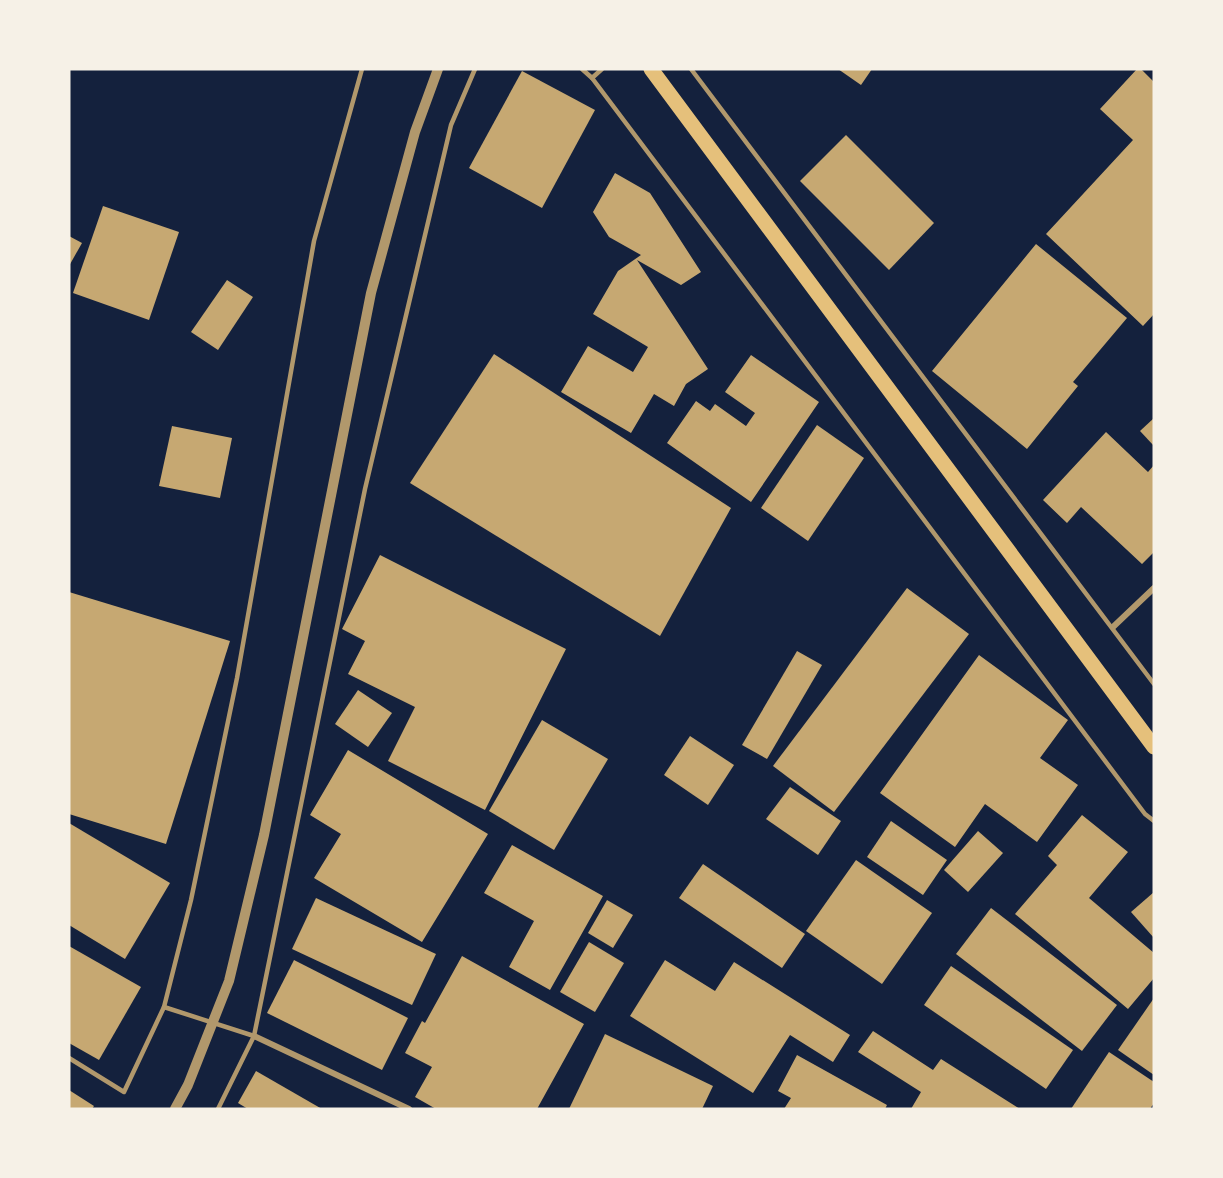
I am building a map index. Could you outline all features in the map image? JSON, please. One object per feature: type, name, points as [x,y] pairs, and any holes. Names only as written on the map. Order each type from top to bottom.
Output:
[{"type":"main road","points":[[651,69],[1154,747]]},
{"type":"street","points":[[175,1109],[188,1085],[229,981],[264,835],[371,293],[415,132],[438,69]]},
{"type":"street","points":[[1113,627],[1154,588]]},
{"type":"street","points":[[254,1036],[409,1109]]},
{"type":"lane","points":[[69,1058],[124,1092],[164,1007],[191,900],[237,678],[314,240],[362,69]]},
{"type":"lane","points":[[218,1109],[254,1036],[365,489],[451,125],[475,69]]},
{"type":"lane","points":[[582,69],[592,78],[1145,814],[1154,821]]},
{"type":"lane","points":[[592,78],[602,69]]},
{"type":"lane","points":[[691,69],[1154,684]]},
{"type":"lane","points":[[164,1007],[254,1036]]},
{"type":"building","points":[[838,69],[872,69],[861,85]]},
{"type":"building","points":[[1137,69],[1141,69],[1154,82],[1154,314],[1143,326],[1046,234],[1133,140],[1100,109]]},
{"type":"building","points":[[522,71],[595,110],[542,208],[469,168]]},
{"type":"building","points":[[846,135],[934,223],[889,270],[800,181]]},
{"type":"building","points":[[615,173],[650,193],[701,272],[681,285],[637,260],[708,369],[686,384],[674,406],[654,394],[631,433],[561,392],[588,346],[633,372],[648,347],[593,314],[618,271],[641,255],[609,237],[593,212]]},
{"type":"building","points":[[103,206],[179,232],[149,320],[73,293]]},
{"type":"building","points":[[69,236],[82,243],[69,266]]},
{"type":"building","points":[[1036,244],[1127,318],[1073,382],[1078,386],[1027,449],[932,371]]},
{"type":"building","points":[[227,280],[253,297],[218,350],[191,332]]},
{"type":"building","points":[[494,354],[731,508],[660,636],[410,483]]},
{"type":"building","points":[[751,355],[819,402],[751,502],[667,443],[696,401],[710,411],[715,404],[746,426],[755,413],[725,392]]},
{"type":"building","points":[[1154,418],[1154,446],[1140,431]]},
{"type":"building","points":[[817,425],[864,458],[808,541],[761,508]]},
{"type":"building","points":[[172,426],[232,438],[220,498],[159,486]]},
{"type":"building","points":[[1106,432],[1148,472],[1154,465],[1154,552],[1142,564],[1081,507],[1067,523],[1043,500]]},
{"type":"building","points":[[380,555],[566,649],[485,810],[388,761],[415,707],[348,674],[365,641],[342,629]]},
{"type":"building","points":[[907,588],[969,634],[834,812],[773,766]]},
{"type":"building","points":[[69,592],[230,641],[166,844],[69,814]]},
{"type":"building","points":[[797,651],[822,665],[767,759],[742,745]]},
{"type":"building","points":[[979,655],[1068,720],[1040,758],[1078,785],[1037,842],[985,804],[955,847],[880,793]]},
{"type":"building","points":[[358,690],[392,713],[368,747],[335,724]]},
{"type":"building","points":[[542,720],[608,759],[554,850],[489,811]]},
{"type":"building","points":[[690,736],[734,765],[708,805],[664,775]]},
{"type":"building","points":[[348,750],[488,834],[422,942],[314,878],[341,834],[310,815]]},
{"type":"building","points":[[790,787],[841,821],[818,855],[766,819]]},
{"type":"building","points":[[1082,815],[1128,852],[1089,898],[1154,953],[1154,978],[1128,1009],[1015,914],[1057,865],[1048,856]]},
{"type":"building","points":[[891,821],[947,860],[923,895],[867,857]]},
{"type":"building","points":[[69,823],[170,883],[125,959],[69,925]]},
{"type":"building","points":[[978,831],[1003,853],[968,892],[944,870]]},
{"type":"building","points":[[512,845],[603,896],[550,990],[509,967],[534,921],[484,893]]},
{"type":"building","points":[[856,860],[932,913],[882,984],[806,931]]},
{"type":"building","points":[[703,864],[805,934],[782,968],[679,898]]},
{"type":"building","points":[[1154,892],[1154,938],[1131,912]]},
{"type":"building","points":[[316,898],[436,954],[412,1005],[292,949]]},
{"type":"building","points":[[607,900],[633,915],[613,948],[588,933]]},
{"type":"building","points":[[991,908],[1117,1005],[1082,1051],[956,954]]},
{"type":"building","points":[[589,942],[624,963],[595,1012],[560,992]]},
{"type":"building","points":[[69,946],[141,987],[99,1060],[69,1043]]},
{"type":"building","points":[[462,956],[584,1024],[537,1109],[436,1109],[415,1097],[432,1067],[405,1053],[422,1021],[425,1023]]},
{"type":"building","points":[[294,960],[408,1018],[382,1070],[267,1013]]},
{"type":"building","points":[[665,960],[715,991],[734,962],[850,1035],[833,1062],[790,1035],[753,1093],[630,1016]]},
{"type":"building","points":[[951,966],[1073,1050],[1046,1089],[924,1005]]},
{"type":"building","points":[[1154,998],[1154,1075],[1118,1050]]},
{"type":"building","points":[[873,1031],[933,1070],[941,1059],[1020,1109],[911,1109],[921,1092],[858,1052]]},
{"type":"building","points":[[605,1034],[713,1086],[702,1109],[569,1109]]},
{"type":"building","points":[[1109,1052],[1154,1082],[1154,1103],[1150,1109],[1071,1109]]},
{"type":"building","points":[[797,1055],[887,1105],[885,1109],[784,1109],[791,1098],[778,1091]]},
{"type":"building","points":[[256,1071],[322,1109],[248,1109],[238,1103]]},
{"type":"building","points":[[69,1090],[94,1106],[92,1109],[69,1109]]}]
